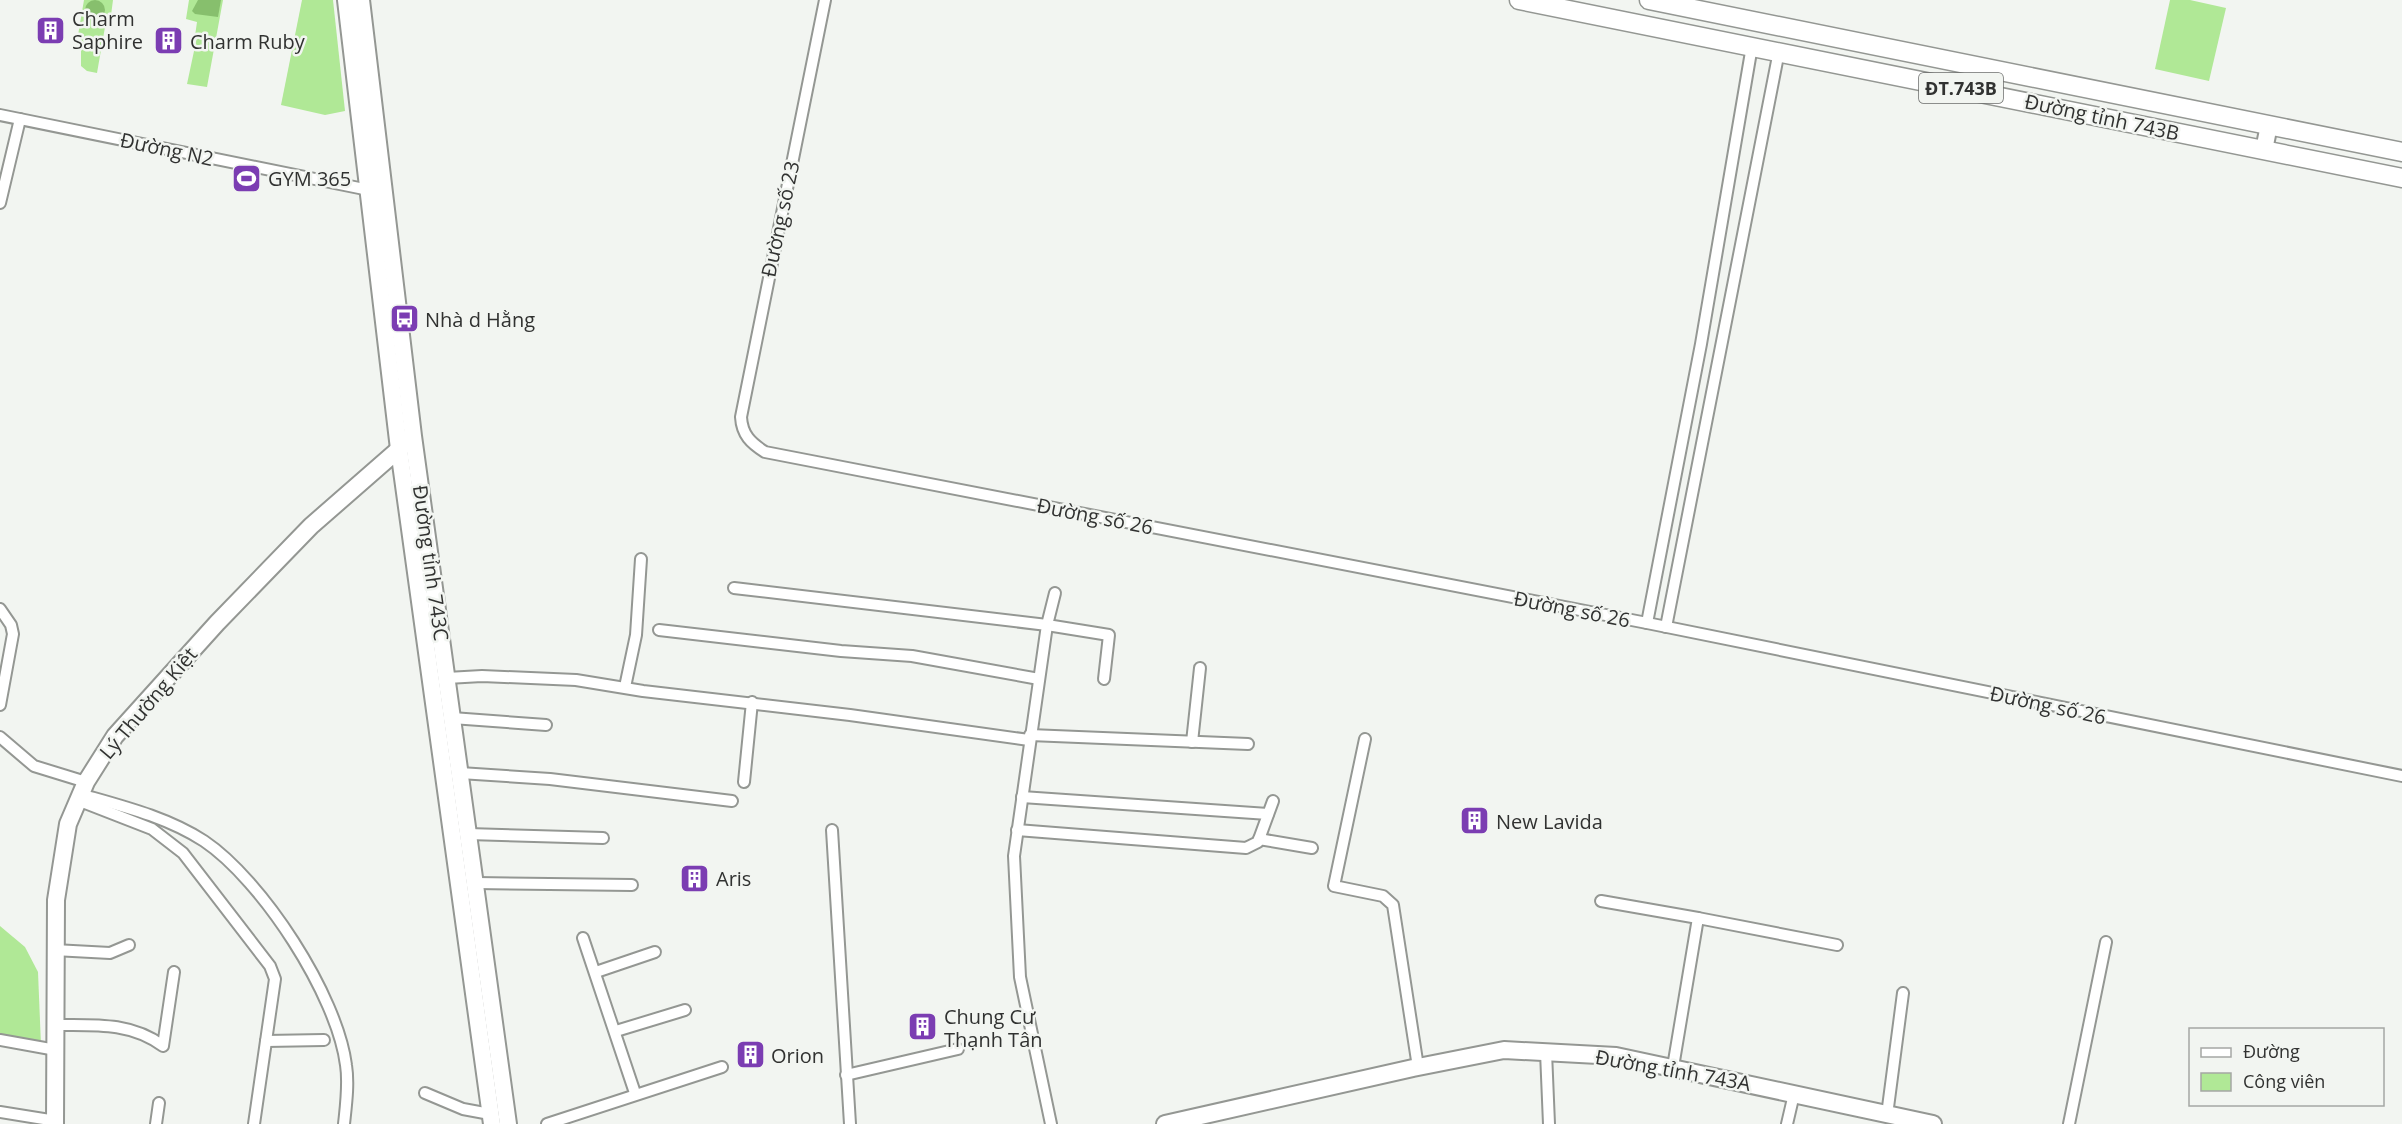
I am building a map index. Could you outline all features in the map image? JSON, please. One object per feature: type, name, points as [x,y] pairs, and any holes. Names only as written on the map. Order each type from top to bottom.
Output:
[{"type":"main road","name":"Đường tỉnh 743C","points":[[346,0],[377,189],[413,436],[508,1124]]},
{"type":"main road","name":"Đường tỉnh 743C","points":[[361,0],[399,449],[491,1119]]},
{"type":"main road","name":"Đường tỉnh 743B","points":[[1519,0],[2402,178]]},
{"type":"main road","name":"Đường tỉnh 743B","points":[[1649,0],[2402,152]]},
{"type":"main road","points":[[2264,150],[2269,125]]},
{"type":"main road","name":"Lý Thường Kiệt","points":[[56,1122],[54,950],[56,900],[62,850],[68,824],[81,792],[115,736],[217,623],[311,526],[413,436]]},
{"type":"main road","name":"Đường tỉnh 743A","points":[[1165,1124],[1503,1050],[1616,1056],[1933,1124]]},
{"type":"street","name":"Đường số 23","points":[[746,436],[742,429],[741,417],[825,0]]},
{"type":"street","points":[[1647,623],[1701,344],[1752,46]]},
{"type":"street","points":[[1666,627],[1779,51]]},
{"type":"street","name":"Đường N2","points":[[0,115],[377,189]]},
{"type":"street","points":[[0,203],[20,119]]},
{"type":"street","points":[[1701,344],[1721,346]]},
{"type":"street","name":"Đường số 26","points":[[746,436],[765,452],[1647,623],[2402,776]]},
{"type":"street","points":[[625,687],[636,635],[641,559]]},
{"type":"street","points":[[734,588],[1047,625],[1109,635],[1104,679]]},
{"type":"street","points":[[1051,1124],[1020,976],[1015,916],[1014,855],[1047,625],[1055,593]]},
{"type":"street","points":[[0,609],[11,625],[13,634],[0,705]]},
{"type":"street","points":[[659,630],[841,651],[912,656],[1039,678]]},
{"type":"street","points":[[1192,742],[1200,668]]},
{"type":"street","points":[[447,678],[482,676],[576,680],[643,691],[752,702],[1030,738],[1248,744]]},
{"type":"street","points":[[744,782],[752,702]]},
{"type":"street","points":[[452,718],[546,725]]},
{"type":"street","points":[[0,737],[34,766],[152,828],[183,853],[245,930],[270,966],[275,979],[254,1124]]},
{"type":"street","points":[[1365,739],[1334,886],[1383,896],[1393,905],[1418,1067]]},
{"type":"street","points":[[460,773],[550,779],[732,801]]},
{"type":"street","points":[[81,792],[169,823],[203,841],[246,879],[269,905],[310,970],[339,1038],[347,1080],[344,1124]]},
{"type":"street","points":[[1022,797],[1268,814]]},
{"type":"street","points":[[1017,830],[1246,848],[1252,847],[1259,839],[1273,801]]},
{"type":"street","points":[[832,830],[850,1124]]},
{"type":"street","points":[[468,834],[603,838]]},
{"type":"street","points":[[1259,839],[1312,848]]},
{"type":"street","points":[[476,883],[632,885]]},
{"type":"street","points":[[1601,901],[1837,945]]},
{"type":"street","points":[[1673,1067],[1698,918]]},
{"type":"street","points":[[583,938],[616,1031],[635,1094]]},
{"type":"street","points":[[2069,1124],[2106,942]]},
{"type":"street","points":[[54,950],[110,953],[129,945]]},
{"type":"street","points":[[596,972],[655,952]]},
{"type":"street","points":[[55,1025],[125,1027],[149,1035],[163,1046],[174,972]]},
{"type":"street","points":[[1887,1115],[1904,993]]},
{"type":"street","points":[[616,1031],[685,1010]]},
{"type":"street","points":[[0,1040],[56,1050]]},
{"type":"street","points":[[266,1041],[324,1040]]},
{"type":"street","points":[[846,1075],[958,1049]]},
{"type":"street","points":[[1546,1052],[1550,1124]]},
{"type":"street","points":[[547,1124],[722,1067]]},
{"type":"street","points":[[425,1094],[491,1119]]},
{"type":"street","points":[[1787,1124],[1794,1094]]},
{"type":"street","points":[[156,1124],[159,1103]]},
{"type":"street","points":[[0,1112],[56,1122]]},
{"type":"green space","points":[[84,0],[113,0],[110,23],[105,27],[97,73],[87,71],[81,66],[81,48],[76,47]]},
{"type":"green space","points":[[189,0],[223,0],[207,87],[187,84],[197,37],[195,36],[197,22],[186,19]]},
{"type":"green space","points":[[302,0],[333,0],[345,111],[325,115],[281,105]]},
{"type":"green space","points":[[2170,0],[2190,0],[2226,8],[2209,81],[2155,69]]},
{"type":"green space","points":[[0,926],[25,947],[38,972],[41,1045],[0,1037]]},
{"type":"shaded area","points":[[95,0],[102,3],[105,10],[102,17],[95,20],[88,17],[85,10],[88,3]]},
{"type":"shaded area","points":[[198,0],[221,0],[218,17],[195,14],[192,11]]},
{"type":"place","name":"Charm Saphire","points":[[51,30]]},
{"type":"place","name":"Charm Ruby","points":[[169,41]]},
{"type":"place","name":"GYM 365","points":[[247,178]]},
{"type":"place","name":"Nhà d Hằng","points":[[404,319]]},
{"type":"place","name":"New Lavida","points":[[1475,821]]},
{"type":"place","name":"Aris","points":[[695,878]]},
{"type":"place","name":"Chung Cư Thạnh Tân","points":[[923,1027]]},
{"type":"place","name":"Orion","points":[[750,1055]]}]
